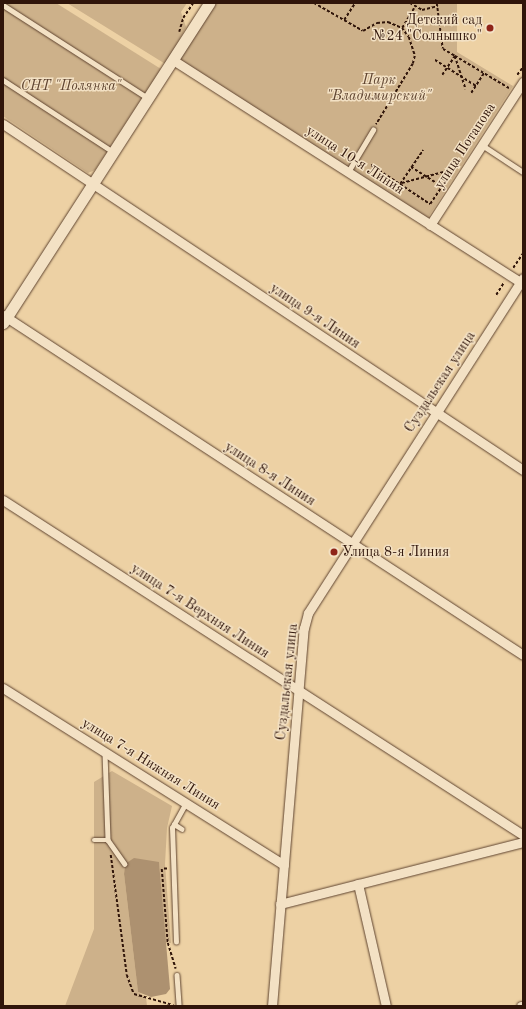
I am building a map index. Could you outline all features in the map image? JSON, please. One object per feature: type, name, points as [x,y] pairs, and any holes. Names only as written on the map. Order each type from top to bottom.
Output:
[{"type":"street","points":[[4,318],[114,152],[209,3]]},
{"type":"street","name":"улица 10-я Линия","points":[[173,60],[430,225],[522,282]]},
{"type":"street","name":"улица Потапова","points":[[430,225],[523,82]]},
{"type":"street","name":"улица 9-я Линия","points":[[3,124],[92,185],[523,470]]},
{"type":"street","name":"Суздальская улица","points":[[272,1006],[304,628],[308,613],[351,544],[522,282]]},
{"type":"street","name":"улица 8-я Линия","points":[[4,318],[523,655]]},
{"type":"street","name":"улица 7-я Верхняя Линия","points":[[3,500],[299,693],[523,835]]},
{"type":"street","name":"улица 7-я Нижняя Линия","points":[[3,688],[284,865]]},
{"type":"street","points":[[280,904],[523,842]]},
{"type":"street","points":[[358,884],[386,1006]]},
{"type":"lane","points":[[3,5],[148,98]]},
{"type":"lane","points":[[3,80],[114,152]]},
{"type":"lane","points":[[348,172],[373,130]]},
{"type":"lane","points":[[482,145],[523,172]]},
{"type":"lane","points":[[104,751],[108,840],[125,864]]},
{"type":"lane","points":[[176,942],[172,828],[186,803]]},
{"type":"lane","points":[[174,824],[182,829]]},
{"type":"lane","points":[[94,840],[108,840]]},
{"type":"lane","points":[[177,975],[179,1006]]},
{"type":"path","points":[[177,38],[183,18],[193,3]]},
{"type":"path","points":[[314,3],[363,31],[377,23],[388,22],[402,28],[414,47],[413,64],[373,130]]},
{"type":"path","points":[[344,21],[355,3]]},
{"type":"path","points":[[410,3],[414,8],[422,10],[438,6]]},
{"type":"path","points":[[438,3],[443,49],[509,88]]},
{"type":"path","points":[[402,28],[414,8]]},
{"type":"path","points":[[442,75],[455,56]]},
{"type":"path","points":[[455,56],[466,89]]},
{"type":"path","points":[[435,60],[476,86]]},
{"type":"path","points":[[471,93],[484,73]]},
{"type":"path","points":[[400,184],[423,150]]},
{"type":"path","points":[[371,165],[430,204],[453,170],[400,184]]},
{"type":"path","points":[[411,167],[442,186]]},
{"type":"path","points":[[110,855],[127,975],[134,994],[179,1006]]},
{"type":"path","points":[[173,869],[162,869],[168,943],[177,975]]},
{"type":"green space","name":"СНТ \"Полянка\"","points":[[3,3],[56,3],[161,69],[95,170],[88,173],[3,116]]},
{"type":"green space","points":[[67,3],[187,3],[181,12],[186,27],[167,65]]},
{"type":"green space","name":"Парк \"Владимирский\"","points":[[213,3],[457,3],[457,52],[513,86],[427,219],[176,60]]},
{"type":"green space","points":[[112,771],[172,806],[167,828],[165,864],[171,943],[165,943],[159,863],[125,864],[124,874],[138,992],[146,997],[147,1006],[65,1006],[94,929],[94,782]]},
{"type":"shaded area","points":[[134,858],[159,862],[170,989],[166,994],[151,997],[138,992],[124,874],[125,864]]},
{"type":"place","name":"Детский сад №24 \"Солнышко\"","points":[[490,28]]},
{"type":"place","name":"Улица 8-я Линия","points":[[334,552]]}]
